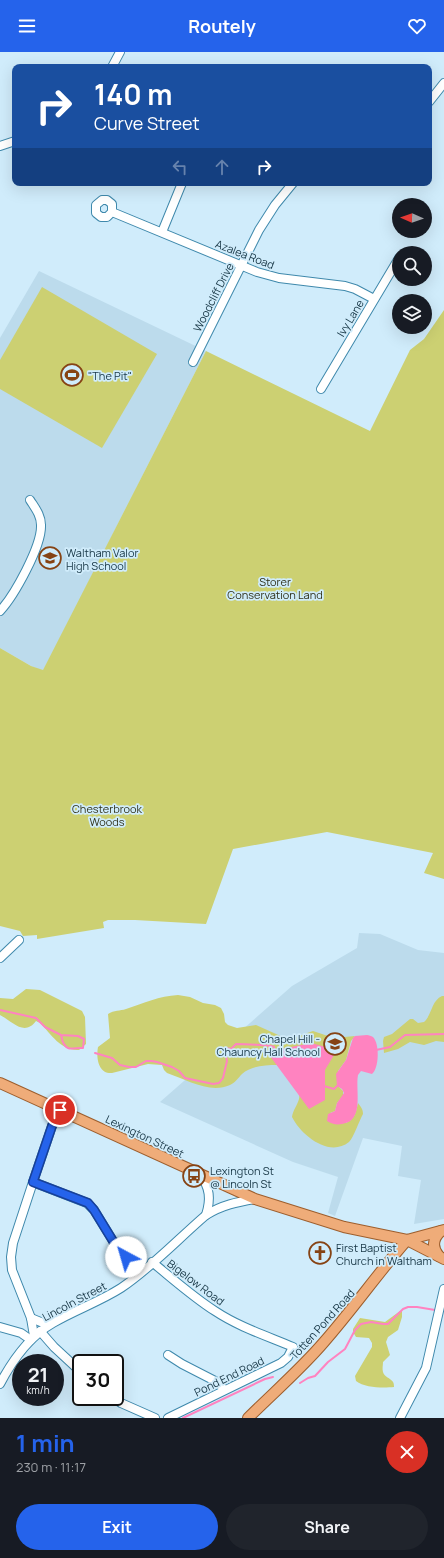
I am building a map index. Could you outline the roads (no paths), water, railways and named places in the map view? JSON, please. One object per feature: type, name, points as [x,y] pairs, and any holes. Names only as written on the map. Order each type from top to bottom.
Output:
[{"type":"main road","name":"Lexington Street","points":[[0,1083],[255,1199],[350,1229],[407,1240],[442,1230]]},
{"type":"main road","points":[[442,1230],[436,1236],[434,1244],[435,1250],[442,1258]]},
{"type":"main road","points":[[407,1240],[442,1258]]},
{"type":"main road","name":"Totten Pond Road","points":[[248,1418],[321,1346],[407,1240]]},
{"type":"street","points":[[114,64],[120,52]]},
{"type":"street","points":[[432,98],[444,83]]},
{"type":"street","points":[[0,146],[12,142]]},
{"type":"street","points":[[162,232],[181,186]]},
{"type":"street","name":"Woodcliff Drive","points":[[193,362],[267,217],[291,186]]},
{"type":"street","name":"Azalea Road","points":[[112,212],[257,272],[279,278],[345,286],[355,289],[374,300]]},
{"type":"street","name":"Ivy Lane","points":[[320,389],[392,270]]},
{"type":"street","points":[[0,611],[16,590],[40,535],[40,518],[30,500]]},
{"type":"street","points":[[0,958],[19,940]]},
{"type":"street","points":[[35,1336],[31,1318],[12,1270],[11,1257],[13,1243],[33,1182],[52,1126],[60,1110]]},
{"type":"street","points":[[200,1174],[209,1190],[210,1197],[206,1215]]},
{"type":"street","points":[[33,1182],[88,1203],[113,1241],[138,1274]]},
{"type":"street","name":"Lincoln Street","points":[[0,1384],[3,1373],[35,1336],[48,1326],[111,1294],[138,1274],[206,1215],[224,1205],[255,1199]]},
{"type":"street","name":"Bigelow Road","points":[[152,1262],[216,1312],[236,1323],[293,1347]]},
{"type":"street","points":[[400,1418],[426,1368],[444,1289]]},
{"type":"street","points":[[31,1318],[48,1326]]},
{"type":"street","points":[[0,1327],[35,1336],[54,1347],[72,1364]]},
{"type":"street","name":"Pond End Road","points":[[168,1418],[281,1363],[288,1357],[293,1347]]},
{"type":"street","points":[[168,1355],[219,1383],[224,1390]]},
{"type":"street","points":[[124,1404],[156,1418]]},
{"type":"waterway","points":[[0,1010],[36,1018],[45,1027],[61,1035],[78,1036],[84,1039],[83,1048],[68,1048],[63,1043],[61,1035]]},
{"type":"waterway","points":[[376,1050],[390,1047],[405,1035],[444,1034]]},
{"type":"waterway","points":[[95,1053],[112,1058],[120,1065],[129,1067],[136,1067],[146,1061],[157,1062],[172,1067],[179,1071],[185,1078],[213,1084],[219,1083],[223,1078],[227,1061],[225,1051],[226,1048],[231,1049],[236,1044],[268,1046],[274,1047],[274,1054]]},
{"type":"waterway","points":[[324,1086],[334,1089],[339,1084]]},
{"type":"waterway","points":[[300,1383],[315,1376],[328,1362],[345,1349],[355,1330],[361,1324],[371,1322],[388,1324],[403,1309],[408,1307],[435,1310]]},
{"type":"waterway","points":[[183,1418],[265,1379],[273,1377]]},
{"type":"place","name":"\"The Pit\"","points":[[72,375]]},
{"type":"place","name":"Waltham Valor High School","points":[[50,558]]},
{"type":"place","name":"Chapel Hill - Chauncy Hall School","points":[[335,1044]]},
{"type":"place","name":"Lexington St @ Lincoln St","points":[[194,1176]]},
{"type":"place","name":"First Baptist Church in Waltham","points":[[320,1253]]},
{"type":"park label","name":"Storer Conservation Land","points":[[275,587]]},
{"type":"park label","name":"Chesterbrook Woods","points":[[107,814]]}]
